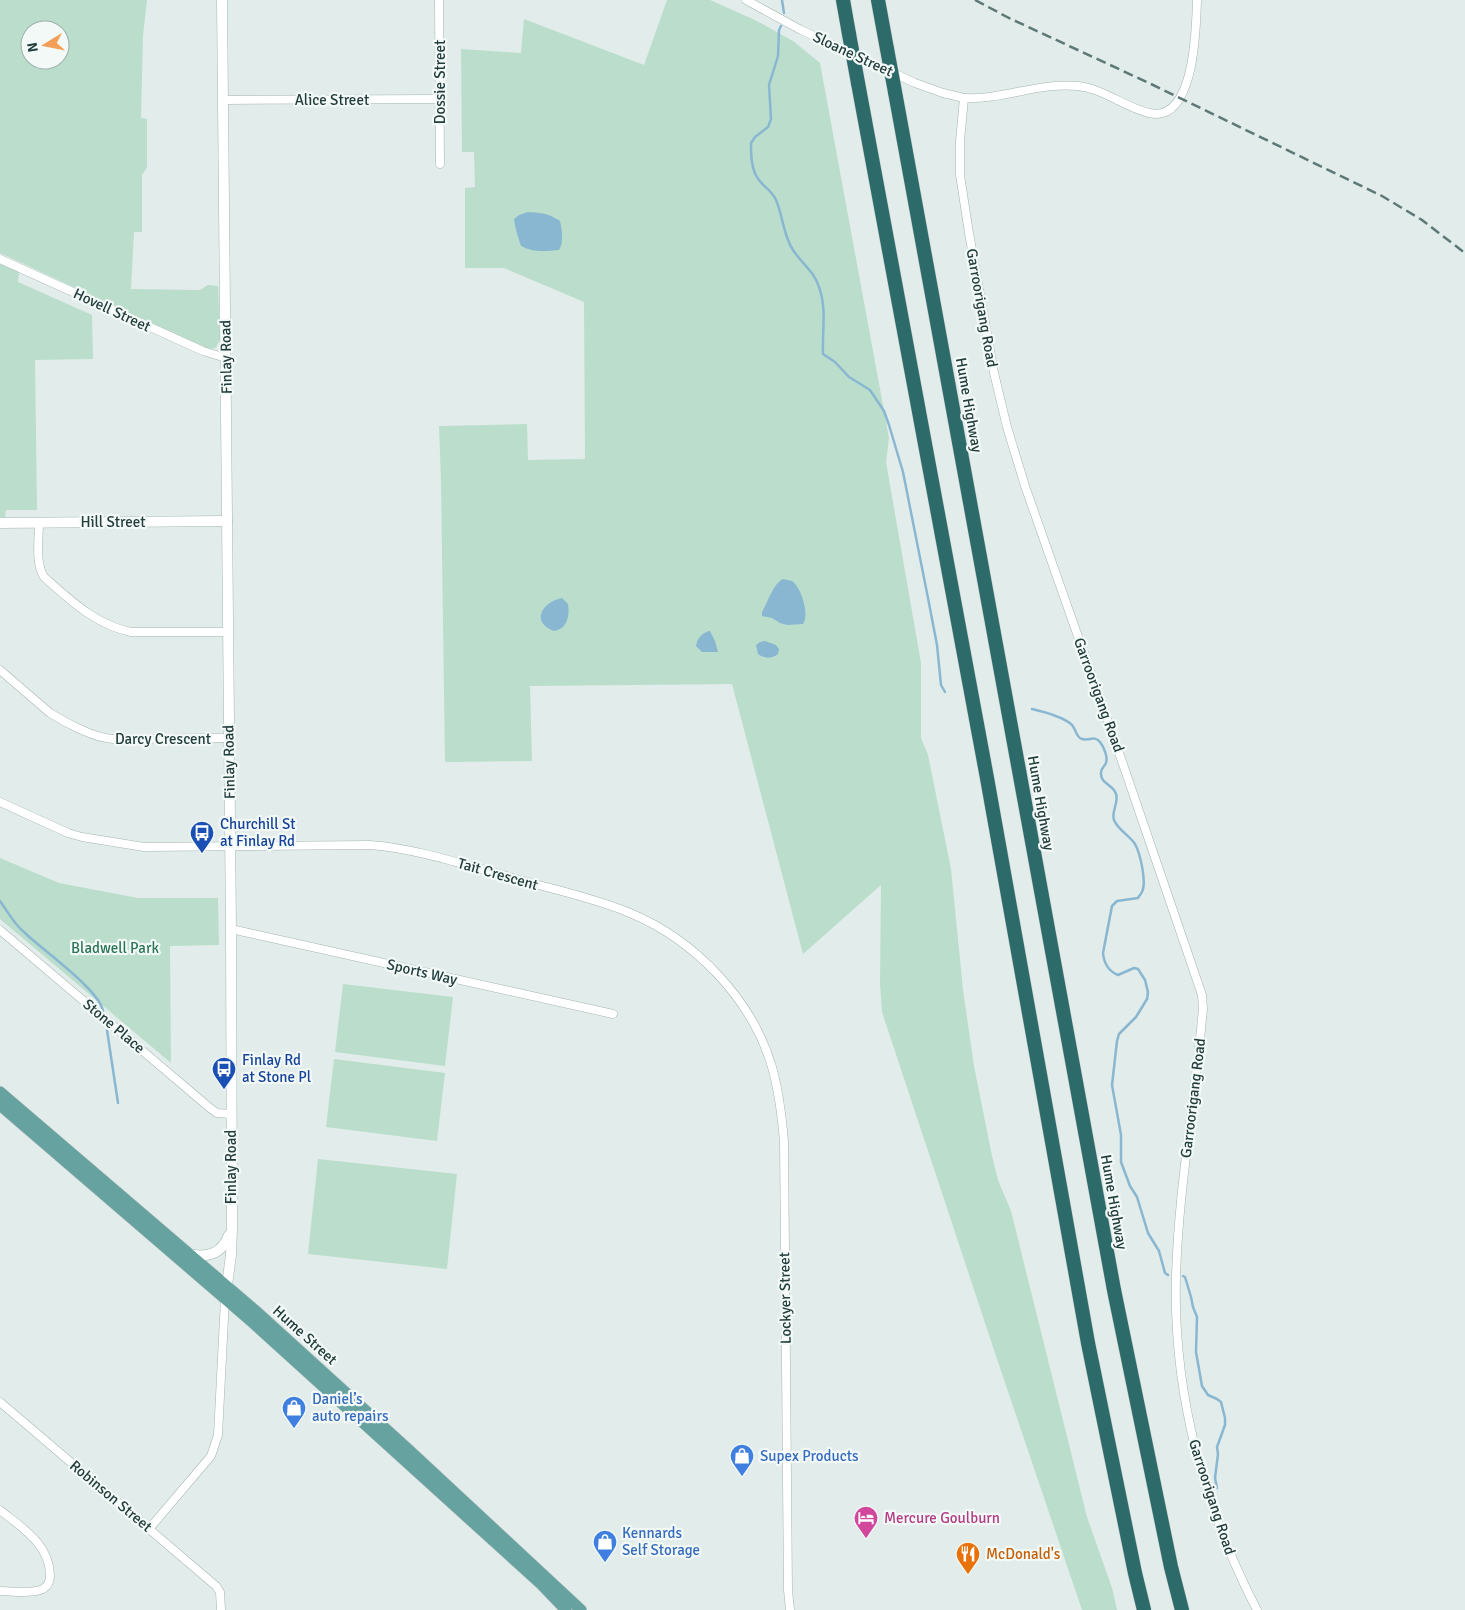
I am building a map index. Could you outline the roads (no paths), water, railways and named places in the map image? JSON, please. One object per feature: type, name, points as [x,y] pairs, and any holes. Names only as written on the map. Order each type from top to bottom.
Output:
[{"type":"highway","points":[[843,0],[985,768],[1088,1343],[1134,1573],[1139,1610]]},
{"type":"highway","name":"Hume Highway","points":[[878,0],[1114,1290],[1182,1610]]},
{"type":"highway","points":[[1172,1567],[1187,1610]]},
{"type":"highway","points":[[1134,1573],[1144,1610]]},
{"type":"main road","name":"Hume Street","points":[[0,1092],[227,1286],[416,1456],[581,1610]]},
{"type":"main road","name":"Hume Street","points":[[0,1105],[225,1299],[390,1446],[527,1571],[566,1610]]},
{"type":"street","name":"Finlay Road","points":[[149,1530],[211,1456],[218,1435],[225,1299],[231,1255],[231,929],[222,0]]},
{"type":"street","name":"Dossie Street","points":[[439,0],[440,164]]},
{"type":"street","name":"Sloane Street","points":[[746,0],[801,30],[915,83],[964,98]]},
{"type":"street","points":[[964,98],[992,97],[1065,85],[1093,90],[1149,113],[1165,113],[1172,109],[1178,100],[1188,76],[1196,36],[1197,0]]},
{"type":"street","name":"Garroorigang Road","points":[[964,98],[960,141],[960,175],[994,373],[1006,427],[1202,995],[1202,1029],[1177,1251],[1176,1307],[1180,1362],[1188,1418],[1201,1472],[1228,1550],[1257,1610]]},
{"type":"street","name":"Alice Street","points":[[223,100],[440,99]]},
{"type":"street","name":"Hovell Street","points":[[0,259],[203,352],[226,358]]},
{"type":"street","name":"Hill Street","points":[[0,523],[227,521]]},
{"type":"street","points":[[39,522],[41,572],[44,577],[78,607],[90,615],[131,632],[227,632]]},
{"type":"street","name":"Darcy Crescent","points":[[0,670],[58,718],[98,737],[112,739],[228,738]]},
{"type":"street","name":"Tait Crescent","points":[[0,802],[68,833],[144,847],[344,844],[395,847],[425,854],[594,901],[630,913],[657,926],[672,936],[716,973],[735,995]]},
{"type":"street","name":"Sports Way","points":[[231,929],[614,1014]]},
{"type":"street","name":"Stone Place","points":[[0,930],[210,1108],[217,1113],[231,1114]]},
{"type":"street","name":"Lockyer Street","points":[[735,995],[752,1021],[772,1066],[782,1115],[788,1590],[790,1610]]},
{"type":"street","points":[[188,1254],[199,1256],[214,1254],[225,1245],[232,1228]]},
{"type":"street","name":"Robinson Street","points":[[0,1402],[209,1580],[220,1592],[221,1610]]},
{"type":"street","points":[[0,1510],[39,1543],[45,1552],[50,1573],[50,1582],[45,1588],[37,1591],[0,1591]]},
{"type":"water","points":[[528,212],[545,214],[560,221],[562,240],[559,250],[535,251],[521,246],[514,219]]},
{"type":"water","points":[[783,579],[792,581],[799,589],[804,601],[806,614],[803,624],[787,625],[772,618],[762,616],[762,612],[774,589],[779,581]]},
{"type":"water","points":[[562,598],[568,604],[568,617],[562,628],[554,631],[542,623],[542,613],[549,604]]},
{"type":"water","points":[[710,631],[718,652],[702,652],[696,646],[698,640]]},
{"type":"water","points":[[765,641],[776,645],[779,649],[778,654],[768,658],[758,654],[756,645]]},
{"type":"waterway","points":[[782,0],[784,13]]},
{"type":"waterway","points":[[781,26],[779,30],[778,56],[769,85],[771,119],[768,127],[755,137],[751,143],[753,167],[756,176],[776,200],[785,232],[796,255],[817,281],[824,312],[823,354],[835,362],[849,377],[870,390],[884,411],[903,472],[937,645],[941,685],[945,692]]},
{"type":"waterway","points":[[1032,709],[1067,721],[1073,726],[1080,738],[1096,739],[1100,742],[1106,758],[1106,763],[1101,771],[1102,777],[1113,788],[1117,797],[1113,813],[1114,820],[1118,827],[1135,844],[1141,861],[1144,882],[1142,892],[1138,898],[1117,901],[1112,906],[1103,953],[1107,967],[1118,975],[1134,968],[1138,969],[1145,980],[1148,992],[1147,999],[1136,1017],[1119,1034],[1112,1085],[1121,1135],[1121,1162],[1130,1186],[1137,1197],[1148,1233],[1159,1251],[1165,1273],[1168,1275]]},
{"type":"waterway","points":[[0,901],[20,929],[92,992],[103,1011]]},
{"type":"waterway","points":[[107,1030],[118,1103]]},
{"type":"waterway","points":[[1183,1276],[1185,1277],[1197,1317],[1196,1352],[1202,1386],[1208,1395],[1221,1402],[1225,1418],[1225,1425],[1217,1447],[1215,1478],[1217,1488]]},
{"type":"railway","points":[[975,0],[1382,196],[1422,220],[1465,253]]},
{"type":"place","name":"Churchill St at Finlay Rd","points":[[202,854]]},
{"type":"place","name":"Finlay Rd at Stone Pl","points":[[224,1090]]},
{"type":"place","name":"Daniel’s auto repairs","points":[[294,1429]]},
{"type":"place","name":"Supex Products","points":[[742,1477]]},
{"type":"place","name":"Mercure Goulburn","points":[[866,1539]]},
{"type":"place","name":"Kennards Self Storage","points":[[605,1563]]},
{"type":"place","name":"McDonald's","points":[[968,1575]]},
{"type":"park label","name":"Bladwell Park","points":[[115,948]]}]
